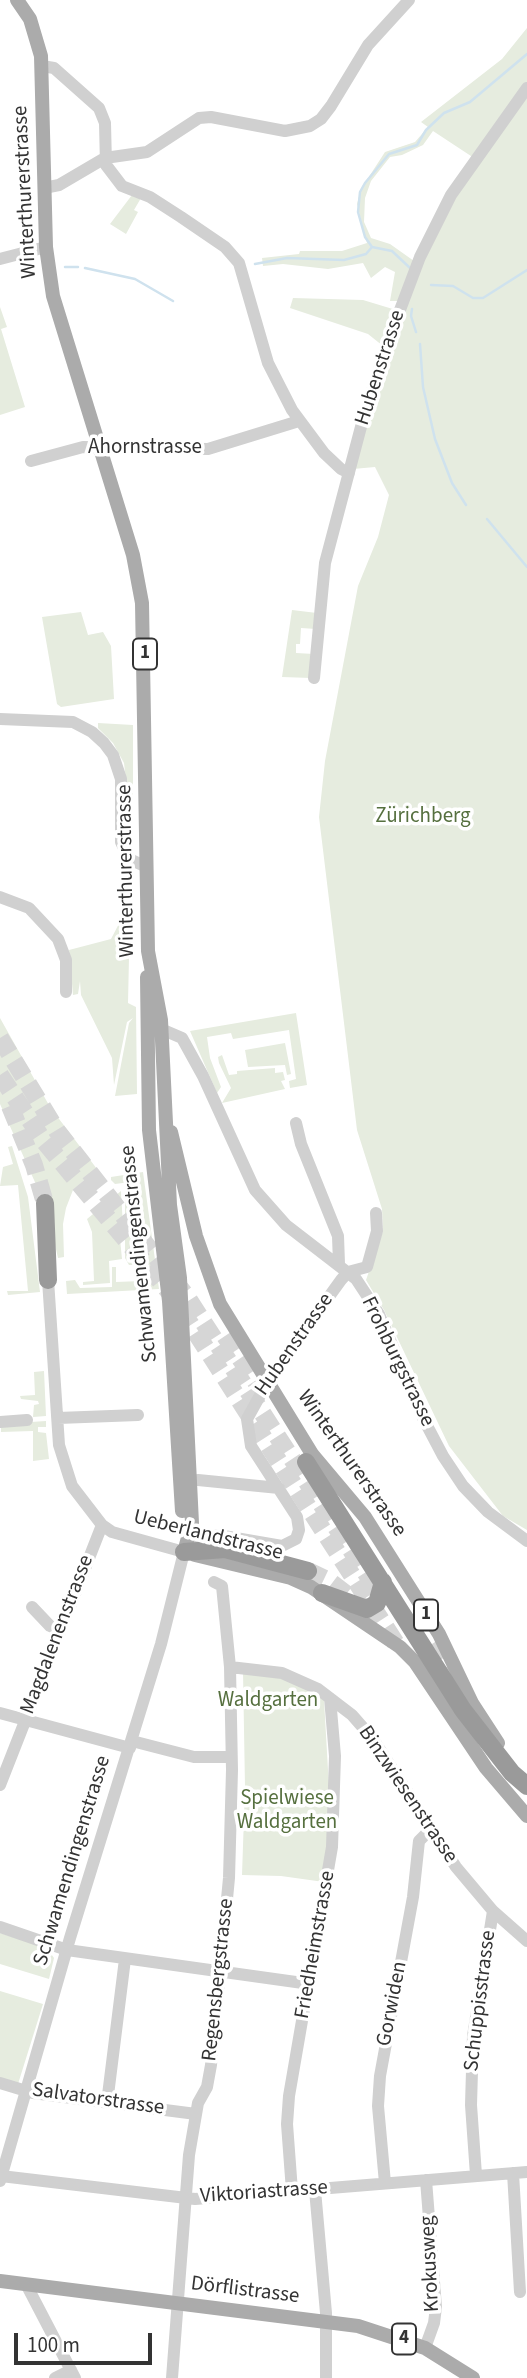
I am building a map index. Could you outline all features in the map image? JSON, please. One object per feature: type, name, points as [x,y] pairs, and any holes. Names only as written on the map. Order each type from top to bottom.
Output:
[{"type":"highway","points":[[45,1203],[48,1280]]},
{"type":"highway","points":[[309,1458],[463,1710],[512,1773],[527,1785]]},
{"type":"highway","points":[[309,1458],[432,1644]]},
{"type":"highway","points":[[184,1552],[225,1549],[308,1571]]},
{"type":"highway","points":[[322,1593],[367,1609],[377,1603],[383,1582]]},
{"type":"main road","name":"Winterthurerstrasse","points":[[17,0],[35,30],[42,66],[46,247],[53,296],[134,555],[142,603],[148,951],[161,1029],[166,1127],[175,1139],[206,1270],[220,1304],[268,1381],[309,1458],[365,1517],[439,1634],[472,1703],[527,1785]]},
{"type":"main road","name":"Schwamendingenstrasse","points":[[148,951],[146,1034],[149,1130],[170,1314],[184,1552]]},
{"type":"main road","name":"Schwamendingenstrasse","points":[[166,1127],[170,1205],[180,1278],[190,1471],[192,1524],[184,1552]]},
{"type":"main road","points":[[149,1130],[166,1127]]},
{"type":"main road","name":"Ueberlandstrasse","points":[[184,1552],[290,1578],[322,1593],[382,1633],[415,1662],[486,1768],[527,1816]]},
{"type":"main road","name":"Dörflistrasse","points":[[0,2281],[326,2321],[375,2330],[425,2348],[473,2378]]},
{"type":"street","points":[[44,188],[59,185],[104,159],[147,152],[199,118],[211,117],[285,131],[310,126],[321,119],[331,106],[368,45],[409,0]]},
{"type":"street","points":[[42,66],[54,68],[99,108],[105,123],[104,159],[107,169],[124,188],[150,197],[181,216],[225,247],[239,263],[268,363],[299,421],[324,453],[349,473]]},
{"type":"street","name":"Hubenstrasse","points":[[314,678],[325,563],[385,351],[419,257],[453,190],[527,88]]},
{"type":"street","points":[[0,259],[46,247]]},
{"type":"street","name":"Ahornstrasse","points":[[31,461],[83,447],[208,449],[299,421]]},
{"type":"street","points":[[0,719],[73,722],[92,732],[104,743],[113,755],[121,779],[121,842],[129,859],[147,867]]},
{"type":"street","points":[[0,897],[29,908],[58,939],[66,960],[66,992]]},
{"type":"street","points":[[146,1034],[161,1029]]},
{"type":"street","name":"Frohburgstrasse","points":[[161,1029],[177,1035],[187,1045],[255,1190],[286,1225],[344,1268],[379,1314],[423,1418],[443,1457],[463,1486],[488,1512],[527,1541]]},
{"type":"street","points":[[296,1123],[301,1144],[338,1236],[344,1268]]},
{"type":"street","name":"Hubenstrasse","points":[[279,1488],[251,1446],[247,1428],[249,1412],[344,1268],[367,1267],[377,1231],[376,1213]]},
{"type":"street","name":"Ueberlandstrasse","points":[[48,1280],[61,1457],[65,1471],[80,1499],[102,1525],[127,1538],[184,1552]]},
{"type":"street","points":[[58,1418],[138,1415]]},
{"type":"street","points":[[0,1422],[27,1420]]},
{"type":"street","points":[[184,1552],[218,1535],[282,1546],[293,1542],[298,1536],[299,1524],[279,1488],[198,1479]]},
{"type":"street","name":"Magdalenenstrasse","points":[[0,1785],[58,1630],[102,1525]]},
{"type":"street","name":"Schwamendingenstrasse","points":[[1,2179],[67,1950],[161,1644],[184,1552]]},
{"type":"street","name":"Regensbergstrasse","points":[[172,2378],[184,2199],[196,2114],[207,2087],[222,1970],[229,1878],[230,1667],[222,1586],[214,1582]]},
{"type":"street","points":[[32,1608],[50,1626],[58,1630]]},
{"type":"street","name":"Binzwiesenstrasse","points":[[230,1667],[282,1673],[330,1698],[352,1715],[373,1739],[456,1867],[493,1911],[527,1941]]},
{"type":"street","name":"Friedheimstrasse","points":[[292,2191],[287,2124],[289,2096],[332,1847],[334,1804],[330,1698]]},
{"type":"street","points":[[0,1713],[168,1752],[194,1757],[231,1758]]},
{"type":"street","name":"Gorwiden","points":[[385,2183],[378,2106],[380,2076],[413,1897],[419,1841],[431,1829]]},
{"type":"street","name":"Schuppisstrasse","points":[[476,2175],[471,2105],[473,2036],[493,1911]]},
{"type":"street","points":[[0,1927],[67,1950],[310,1984]]},
{"type":"street","points":[[107,2103],[125,1959]]},
{"type":"street","name":"Salvatorstrasse","points":[[0,2083],[26,2091],[196,2114]]},
{"type":"street","points":[[520,2172],[520,2292]]},
{"type":"street","name":"Viktoriastrasse","points":[[1,2179],[184,2199],[520,2172]]},
{"type":"street","name":"Krokusweg","points":[[425,2348],[434,2323],[436,2307],[426,2180]]},
{"type":"street","points":[[315,2190],[326,2321],[326,2378]]},
{"type":"street","points":[[26,2284],[73,2374],[55,2378]]},
{"type":"green space","name":"Zürichberg","points":[[527,28],[527,1530],[503,1516],[449,1446],[384,1310],[366,1280],[383,1231],[382,1209],[357,1130],[319,817],[325,761],[358,586],[378,537],[389,495],[375,467],[353,469],[388,350],[368,334],[290,308],[293,298],[363,300],[396,310],[399,301],[390,301],[395,272],[385,267],[371,278],[363,263],[328,269],[283,264],[263,266],[262,258],[299,254],[300,251],[342,251],[367,243],[357,204],[361,189],[385,152],[415,142],[428,127],[421,122],[502,59]],"holes":[[[433,131],[474,158],[414,261],[390,244],[371,238],[364,222],[365,198],[371,181],[390,157],[402,155],[423,145]]]},
{"type":"green space","points":[[132,195],[141,198],[134,210],[138,212],[126,234],[110,224]]},
{"type":"green space","points":[[0,307],[7,327],[1,329],[25,407],[0,415]]},
{"type":"green space","points":[[292,610],[317,613],[316,629],[301,628],[300,644],[296,644],[296,653],[314,654],[311,678],[282,677]]},
{"type":"green space","points":[[81,612],[88,635],[103,632],[111,646],[114,699],[61,707],[57,704],[42,617]]},
{"type":"green space","points":[[98,723],[133,725],[133,850],[129,849],[126,840],[127,789],[124,763],[113,743],[98,728]]},
{"type":"green space","points":[[130,912],[128,1003],[136,1007],[137,1094],[115,1096],[129,1023],[133,1018],[127,1022],[114,1085],[112,1058],[81,995],[80,981],[78,994],[73,995],[69,950],[111,939],[123,916]]},
{"type":"green space","points":[[296,1013],[307,1085],[290,1088],[289,1081],[296,1079],[289,1030],[233,1039],[231,1033],[207,1037],[210,1058],[221,1087],[217,1093],[190,1031]]},
{"type":"green space","points":[[0,1018],[50,1107],[97,1169],[73,1190],[66,1208],[63,1224],[64,1257],[58,1258],[47,1209],[0,1104]]},
{"type":"green space","points":[[285,1043],[291,1074],[287,1075],[285,1065],[248,1067],[245,1050]]},
{"type":"green space","points":[[222,1055],[229,1075],[237,1074],[237,1071],[275,1068],[275,1073],[283,1072],[285,1080],[281,1081],[285,1089],[222,1103],[231,1088],[219,1063],[218,1057]]},
{"type":"green space","points":[[12,1146],[28,1197],[40,1292],[8,1295],[7,1291],[28,1291],[18,1185],[0,1186],[3,1167],[13,1164],[8,1147]]},
{"type":"green space","points":[[143,1172],[159,1289],[67,1294],[66,1281],[75,1280],[80,1288],[112,1287],[112,1267],[116,1267],[116,1282],[141,1281],[141,1271],[136,1265],[129,1265],[125,1258],[125,1197],[140,1194],[138,1181],[115,1184],[111,1177]]},
{"type":"green space","points":[[121,1191],[123,1227],[119,1229],[122,1259],[109,1261],[110,1283],[83,1285],[83,1282],[94,1281],[92,1232],[87,1219]]},
{"type":"green space","points":[[44,1371],[46,1416],[33,1417],[34,1405],[39,1404],[38,1401],[21,1399],[20,1396],[35,1395],[34,1372]]},
{"type":"green space","points":[[46,1421],[46,1427],[38,1427],[38,1432],[46,1433],[49,1459],[33,1461],[33,1431],[1,1432],[1,1424]]},
{"type":"green space","name":"Spielwiese Waldgarten","points":[[243,1672],[279,1676],[316,1692],[324,1700],[330,1805],[324,1882],[281,1876],[242,1875],[245,1787]]},
{"type":"green space","points":[[0,1933],[47,1948],[54,1958],[49,1979],[0,1964]]},
{"type":"green space","points":[[0,1991],[43,2004],[18,2084],[0,2080]]},
{"type":"waterway","points":[[372,247],[365,237],[358,212],[360,192],[365,183],[389,154],[417,145],[426,130],[444,113],[470,102],[527,54]]},
{"type":"waterway","points":[[372,247],[392,251],[410,268]]},
{"type":"waterway","points":[[255,264],[287,258],[344,260],[366,254],[372,247]]},
{"type":"waterway","points":[[65,267],[78,267]]},
{"type":"waterway","points":[[85,268],[135,279],[173,301]]},
{"type":"waterway","points":[[431,285],[453,286],[473,298],[483,298],[527,270]]},
{"type":"waterway","points":[[412,309],[411,316],[416,332]]},
{"type":"waterway","points":[[420,344],[423,387],[435,439],[452,483],[466,505]]},
{"type":"waterway","points":[[487,519],[527,567]]},
{"type":"tunnel","points":[[0,1038],[57,1131],[187,1297],[386,1604]]},
{"type":"tunnel","points":[[0,1075],[43,1140],[171,1294],[397,1645]]},
{"type":"tunnel","points":[[10,1106],[34,1165],[45,1203]]},
{"type":"tunnel","points":[[225,1336],[256,1382]]},
{"type":"tunnel","points":[[308,1571],[329,1581],[363,1607]]},
{"type":"tunnel","points":[[432,1644],[460,1687]]},
{"type":"park label","name":"Waldgarten","points":[[268,1701]]}]
